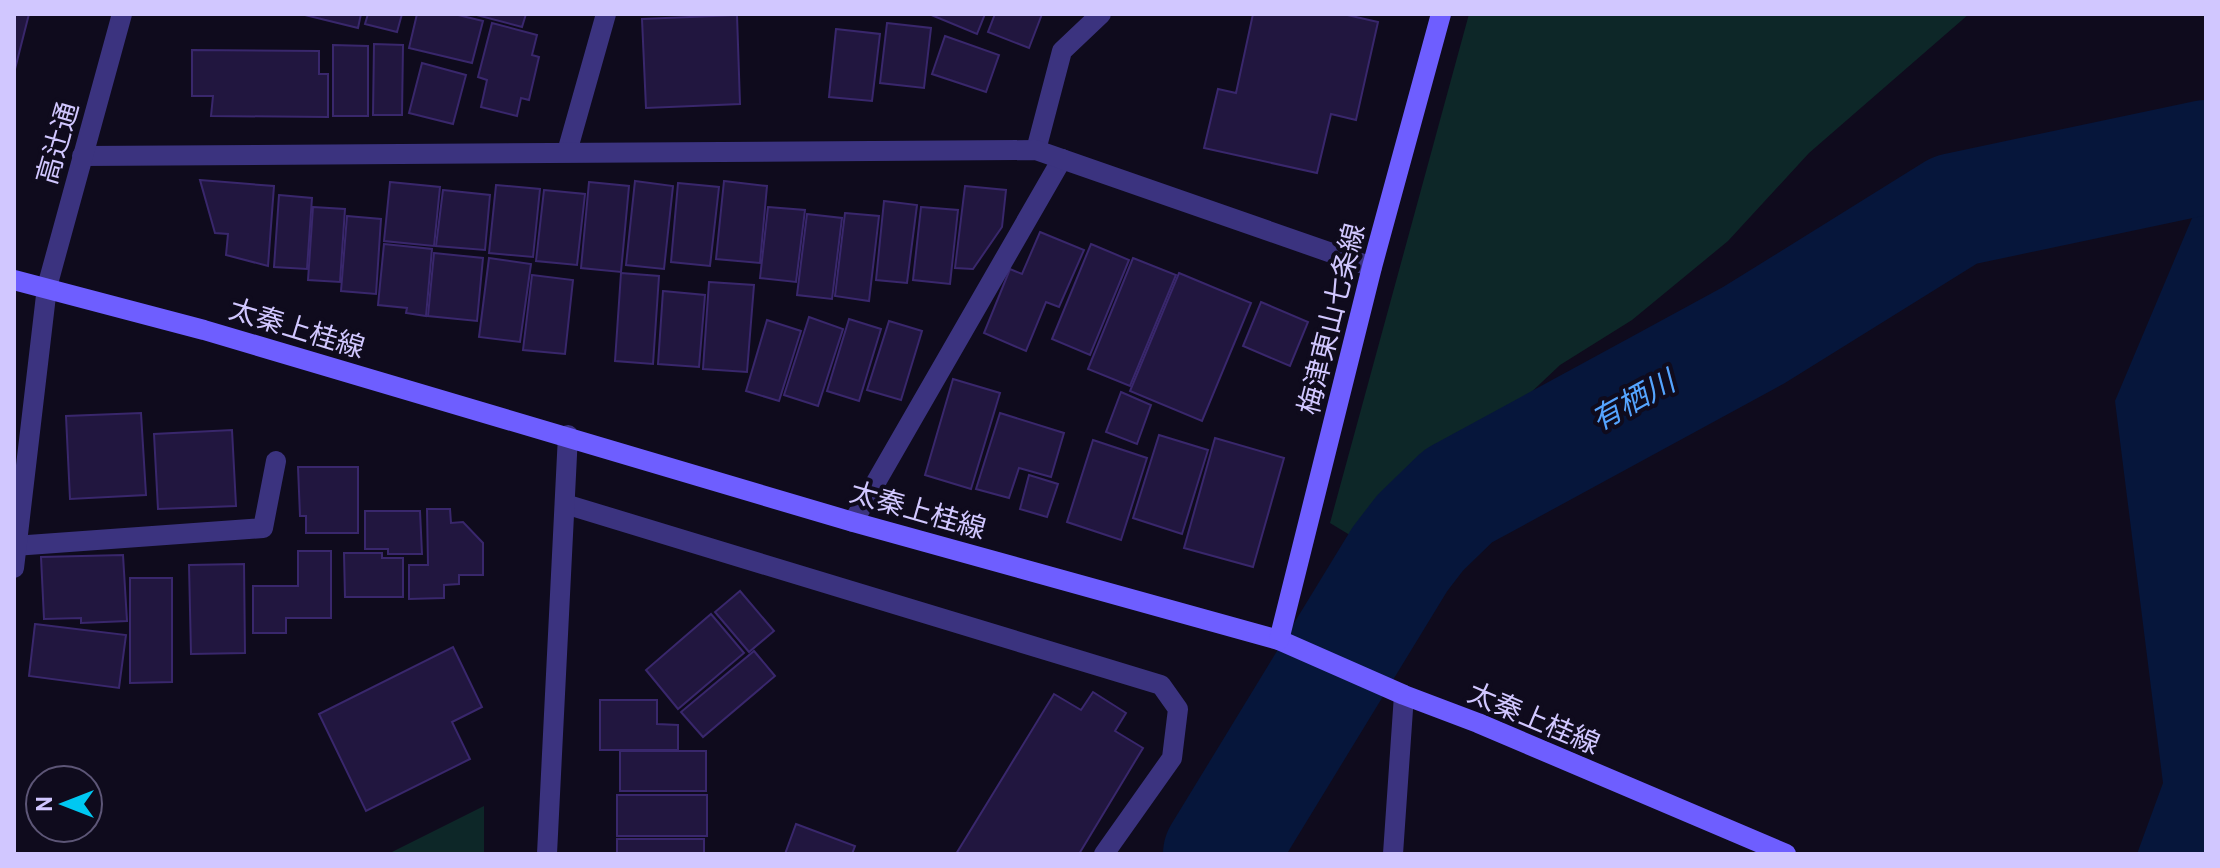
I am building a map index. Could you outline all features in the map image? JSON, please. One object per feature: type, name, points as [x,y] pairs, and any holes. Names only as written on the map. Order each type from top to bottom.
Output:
[{"type":"main road","name":"梅津東山七条線","points":[[1279,640],[1372,267],[1441,14]]},
{"type":"main road","name":"太秦上桂線","points":[[14,280],[568,435],[853,522],[1279,640],[1786,854]]},
{"type":"street","name":"高辻通","points":[[14,568],[47,287],[122,14]]},
{"type":"street","points":[[567,152],[606,14]]},
{"type":"street","points":[[1036,150],[1062,51],[1101,14]]},
{"type":"street","points":[[82,156],[1036,150],[1372,267]]},
{"type":"street","points":[[853,522],[1062,159]]},
{"type":"street","points":[[547,854],[568,435]]},
{"type":"street","points":[[15,546],[263,528],[276,461]]},
{"type":"street","points":[[565,504],[1161,685],[1178,709],[1172,758],[1104,854]]},
{"type":"street","points":[[1393,854],[1404,695]]},
{"type":"green space","points":[[1469,14],[1969,14],[1809,153],[1728,241],[1632,320],[1560,365],[1368,546],[1330,523]]},
{"type":"green space","points":[[484,806],[484,854],[388,854]]},
{"type":"water","points":[[2206,185],[2206,854],[2137,854],[2163,783],[2115,401]]},
{"type":"building","points":[[14,14],[29,14],[14,73]]},
{"type":"building","points":[[301,14],[361,14],[358,28]]},
{"type":"building","points":[[368,14],[402,14],[397,32],[365,24]]},
{"type":"building","points":[[417,14],[454,14],[483,21],[472,63],[409,48]]},
{"type":"building","points":[[473,14],[526,14],[522,27]]},
{"type":"building","points":[[929,14],[985,14],[977,34]]},
{"type":"building","points":[[995,14],[1042,14],[1029,48],[988,32]]},
{"type":"building","points":[[1253,14],[1343,14],[1378,22],[1356,120],[1331,114],[1317,173],[1204,148],[1218,89],[1236,93]]},
{"type":"building","points":[[737,15],[740,104],[646,108],[642,19]]},
{"type":"building","points":[[492,23],[537,35],[532,55],[539,57],[529,100],[521,98],[517,116],[481,107],[487,80],[478,77]]},
{"type":"building","points":[[887,23],[931,28],[924,88],[880,83]]},
{"type":"building","points":[[836,29],[880,34],[872,101],[829,97]]},
{"type":"building","points":[[945,36],[999,55],[986,92],[932,74]]},
{"type":"building","points":[[374,44],[403,45],[402,115],[373,115]]},
{"type":"building","points":[[333,45],[368,46],[368,116],[333,116]]},
{"type":"building","points":[[192,50],[319,51],[319,74],[328,74],[328,117],[211,116],[213,96],[192,96]]},
{"type":"building","points":[[422,63],[466,75],[453,124],[409,113]]},
{"type":"building","points":[[200,180],[274,186],[268,266],[226,255],[228,234],[215,233]]},
{"type":"building","points":[[635,181],[673,186],[664,269],[626,265]]},
{"type":"building","points":[[724,181],[767,186],[760,263],[716,259]]},
{"type":"building","points":[[390,182],[440,187],[434,246],[384,241]]},
{"type":"building","points":[[589,182],[629,186],[621,272],[581,268]]},
{"type":"building","points":[[678,183],[719,187],[710,266],[671,262]]},
{"type":"building","points":[[496,185],[540,189],[533,257],[489,253]]},
{"type":"building","points":[[965,186],[1006,190],[1002,227],[973,269],[955,268]]},
{"type":"building","points":[[443,190],[490,195],[485,250],[436,246]]},
{"type":"building","points":[[544,190],[585,194],[577,265],[536,261]]},
{"type":"building","points":[[279,195],[312,198],[307,269],[274,267]]},
{"type":"building","points":[[884,201],[917,205],[907,283],[876,280]]},
{"type":"building","points":[[313,207],[345,209],[340,282],[308,280]]},
{"type":"building","points":[[768,207],[805,210],[796,282],[760,278]]},
{"type":"building","points":[[921,207],[958,210],[950,284],[913,280]]},
{"type":"building","points":[[845,213],[879,216],[869,301],[835,296]]},
{"type":"building","points":[[807,214],[842,218],[832,299],[797,295]]},
{"type":"building","points":[[347,216],[381,219],[376,294],[341,291]]},
{"type":"building","points":[[1040,232],[1084,250],[1059,307],[1046,302],[1026,351],[984,333],[1010,269],[1022,274]]},
{"type":"building","points":[[384,244],[432,249],[426,316],[406,313],[407,308],[378,305]]},
{"type":"building","points":[[1091,244],[1129,260],[1090,355],[1052,339]]},
{"type":"building","points":[[434,253],[483,258],[477,321],[428,316]]},
{"type":"building","points":[[489,258],[531,264],[520,342],[479,337]]},
{"type":"building","points":[[1133,258],[1176,275],[1130,386],[1088,369]]},
{"type":"building","points":[[621,273],[659,276],[653,364],[615,361]]},
{"type":"building","points":[[1179,273],[1251,303],[1202,421],[1130,391]]},
{"type":"building","points":[[532,275],[573,280],[565,354],[523,350]]},
{"type":"building","points":[[709,282],[754,285],[747,372],[703,369]]},
{"type":"building","points":[[663,291],[705,295],[699,367],[658,364]]},
{"type":"building","points":[[1261,302],[1308,322],[1290,366],[1243,346]]},
{"type":"building","points":[[809,317],[843,329],[818,406],[784,395]]},
{"type":"building","points":[[849,319],[881,329],[859,401],[827,391]]},
{"type":"building","points":[[767,320],[801,331],[779,401],[746,391]]},
{"type":"building","points":[[889,321],[922,331],[901,400],[867,390]]},
{"type":"building","points":[[953,379],[1000,393],[971,489],[925,475]]},
{"type":"building","points":[[1121,392],[1151,405],[1137,444],[1106,432]]},
{"type":"building","points":[[141,413],[146,495],[70,499],[66,416]]},
{"type":"building","points":[[1000,413],[1064,433],[1051,477],[1019,468],[1009,498],[976,489]]},
{"type":"building","points":[[232,430],[236,506],[158,509],[154,434]]},
{"type":"building","points":[[1159,435],[1208,450],[1182,534],[1133,518]]},
{"type":"building","points":[[1215,438],[1284,458],[1253,567],[1184,548]]},
{"type":"building","points":[[1093,440],[1147,458],[1121,540],[1067,522]]},
{"type":"building","points":[[298,467],[358,467],[358,533],[306,533],[306,516],[300,516]]},
{"type":"building","points":[[1029,475],[1058,484],[1047,517],[1020,509]]},
{"type":"building","points":[[427,509],[450,509],[451,523],[463,522],[483,543],[483,575],[459,575],[459,584],[444,585],[444,598],[409,599],[409,565],[428,565]]},
{"type":"building","points":[[365,511],[420,511],[422,554],[388,554],[388,549],[365,549]]},
{"type":"building","points":[[298,551],[331,551],[331,618],[286,618],[286,633],[253,633],[253,586],[298,586]]},
{"type":"building","points":[[344,553],[382,553],[382,558],[403,558],[403,597],[345,597]]},
{"type":"building","points":[[123,555],[127,621],[81,623],[81,618],[44,619],[41,557]]},
{"type":"building","points":[[244,564],[245,653],[191,654],[189,565]]},
{"type":"building","points":[[130,578],[172,578],[172,682],[130,683]]},
{"type":"building","points":[[740,591],[774,631],[749,652],[715,612]]},
{"type":"building","points":[[711,614],[744,653],[678,709],[646,670]]},
{"type":"building","points":[[35,624],[126,635],[119,688],[29,676]]},
{"type":"building","points":[[453,647],[482,707],[452,722],[470,759],[366,811],[319,714]]},
{"type":"building","points":[[754,651],[775,676],[703,737],[681,712]]},
{"type":"building","points":[[1093,692],[1126,713],[1115,731],[1143,748],[1079,854],[956,854],[1054,694],[1081,710]]},
{"type":"building","points":[[600,700],[657,700],[657,724],[678,725],[678,750],[600,750]]},
{"type":"building","points":[[620,751],[706,751],[706,791],[620,791]]},
{"type":"building","points":[[617,795],[707,795],[707,836],[617,836]]},
{"type":"building","points":[[796,824],[855,846],[852,854],[785,854]]},
{"type":"building","points":[[617,839],[704,839],[704,854],[617,854]]},
{"type":"waterway","name":"有栖川","points":[[1220,854],[1400,559],[1420,533],[1458,496],[1754,335],[1955,210],[2206,157]]}]
